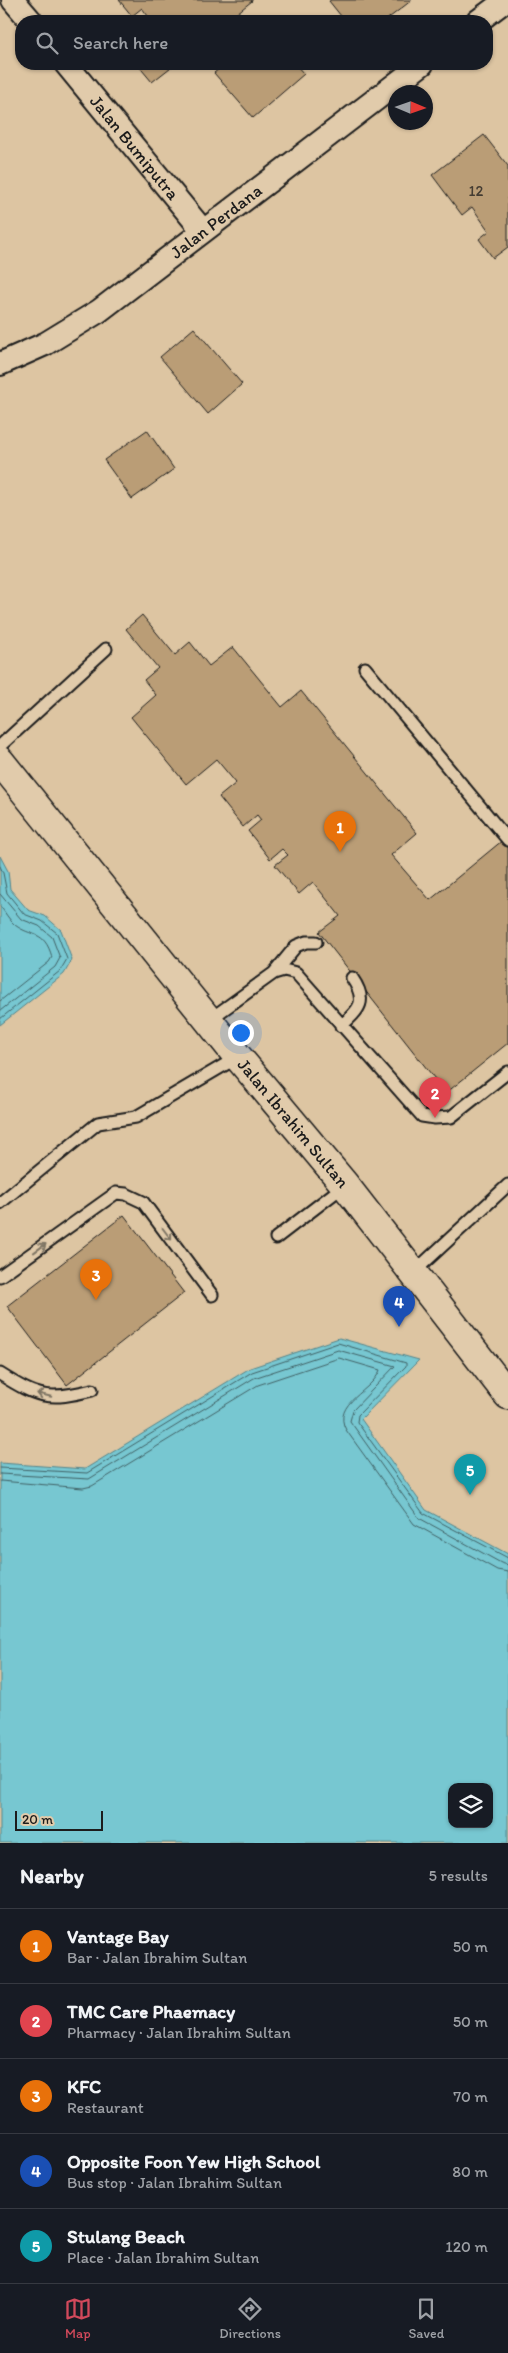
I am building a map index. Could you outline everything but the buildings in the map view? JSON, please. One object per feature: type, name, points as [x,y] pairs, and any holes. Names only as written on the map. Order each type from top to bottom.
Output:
[{"type":"street","points":[[13,0],[26,15]]},
{"type":"street","points":[[486,15],[506,0]]},
{"type":"street","name":"Jalan Bumiputra","points":[[71,70],[203,231]]},
{"type":"street","name":"Jalan Perdana","points":[[0,364],[45,344],[99,311],[414,70]]},
{"type":"street","name":"Jalan Ibrahim Sultan","points":[[0,761],[238,1057],[344,1185],[508,1395]]},
{"type":"lane","points":[[0,746],[106,649]]},
{"type":"lane","points":[[366,668],[508,840]]},
{"type":"lane","points":[[208,1020],[274,972],[296,946],[306,942],[316,942]]},
{"type":"lane","points":[[274,972],[284,970],[296,973],[422,1116],[435,1118],[451,1116],[508,1072]]},
{"type":"lane","points":[[341,1026],[358,1010],[360,1004],[360,993],[352,978]]},
{"type":"lane","points":[[0,1203],[98,1123],[136,1117],[238,1057]]},
{"type":"lane","points":[[276,1238],[344,1185]]},
{"type":"lane","points":[[412,1274],[508,1186]]},
{"type":"lane","points":[[0,1276],[116,1194],[126,1194],[143,1202],[212,1295]]},
{"type":"lane","points":[[0,1374],[26,1390],[51,1398],[92,1390]]},
{"type":"water","points":[[0,856],[8,871],[10,889],[28,910],[45,916],[61,930],[72,960],[64,974],[0,1025]]},
{"type":"water","points":[[339,1338],[419,1360],[361,1419],[426,1510],[508,1554],[508,1843],[0,1843],[0,1463],[85,1469],[250,1368]]},
{"type":"place","name":"Vantage Bay","points":[[340,852]]},
{"type":"place","name":"TMC Care Phaemacy","points":[[435,1118]]},
{"type":"place","name":"KFC","points":[[96,1300]]},
{"type":"place","name":"Opposite Foon Yew High School","points":[[399,1327]]},
{"type":"place","name":"Stulang Beach","points":[[470,1495]]}]
